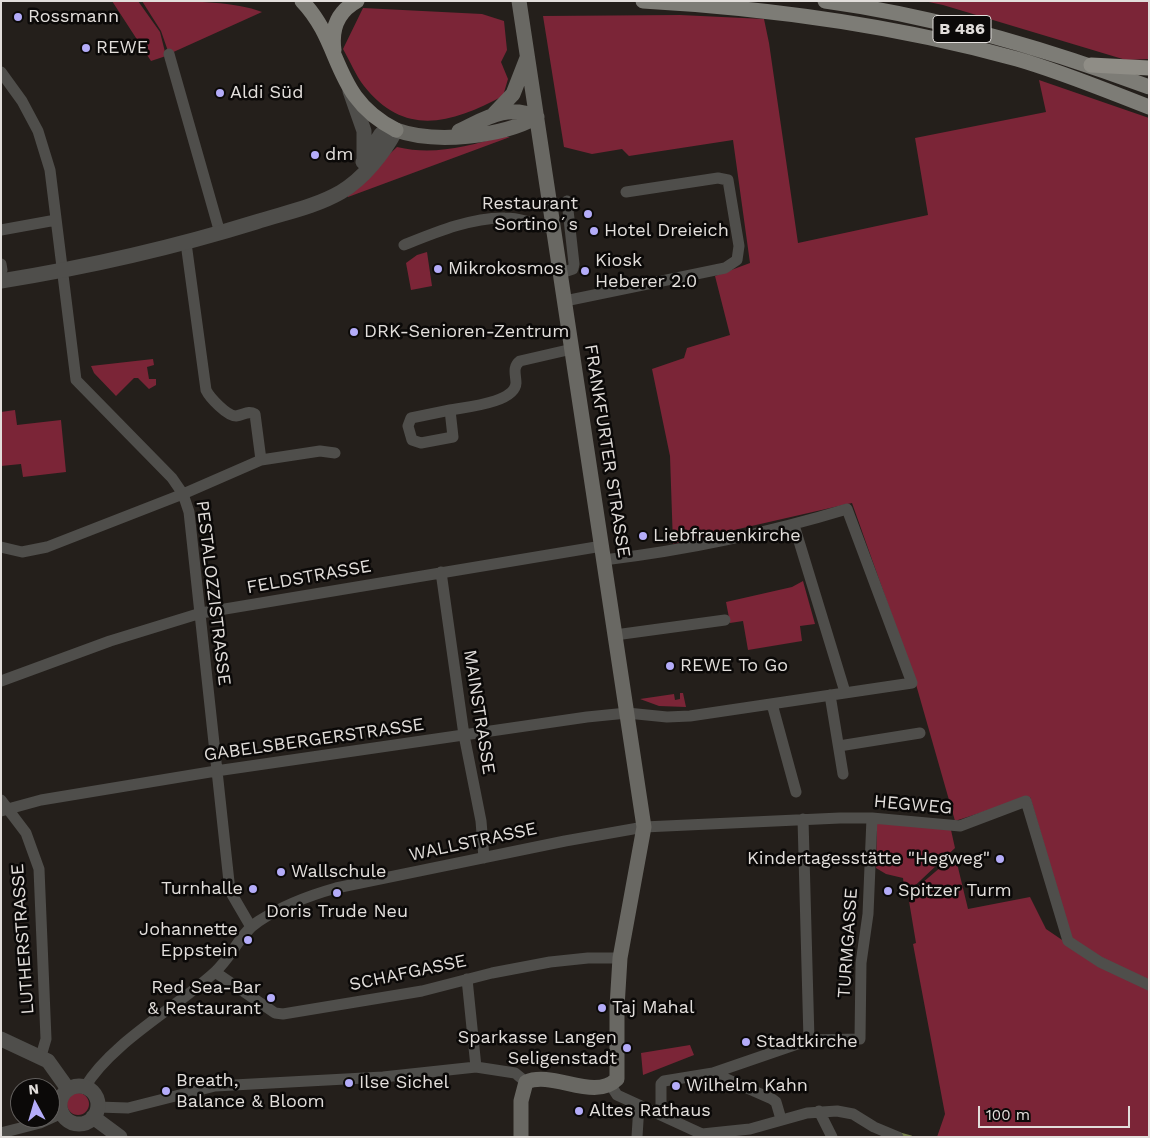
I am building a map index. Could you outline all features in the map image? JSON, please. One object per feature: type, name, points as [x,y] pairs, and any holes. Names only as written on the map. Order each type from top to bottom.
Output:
[{"type":"highway","points":[[1091,65],[1149,68]]},
{"type":"main road","points":[[302,1],[314,16],[348,88],[369,113],[396,130],[416,136],[436,137],[504,129],[525,123],[537,117]]},
{"type":"main road","points":[[336,62],[334,28],[342,13],[356,1]]},
{"type":"main road","name":"FRANKFURTER STRASSE","points":[[519,1],[644,827],[620,958],[617,1007],[618,1074],[616,1080],[608,1085]]},
{"type":"main road","name":"B 486","points":[[643,1],[764,10],[875,26],[1017,59],[1149,107]]},
{"type":"main road","name":"B 486","points":[[825,1],[879,10],[1019,42],[1149,86]]},
{"type":"main road","points":[[492,116],[513,94],[528,57]]},
{"type":"main road","points":[[436,137],[458,132],[492,116],[517,110],[537,117]]},
{"type":"main road","points":[[504,129],[523,133],[537,143],[542,150]]},
{"type":"main road","points":[[521,1137],[521,1101],[526,1082],[538,1080],[583,1086],[608,1085]]},
{"type":"street","points":[[169,54],[220,233]]},
{"type":"street","name":"PESTALOZZISTRASSE","points":[[1,72],[22,101],[38,131],[50,170],[76,380],[172,478],[183,494],[189,512],[230,891],[251,927]]},
{"type":"street","points":[[348,88],[364,131],[364,160]]},
{"type":"street","points":[[346,188],[381,134],[396,130]]},
{"type":"street","points":[[2,272],[62,270],[186,243],[313,204],[346,188],[376,159],[396,130]]},
{"type":"street","points":[[565,301],[725,268],[737,260],[739,246],[728,180],[718,178],[626,192]]},
{"type":"street","points":[[561,273],[573,269],[574,264],[567,201]]},
{"type":"street","points":[[404,245],[448,228],[497,218],[513,218],[554,230]]},
{"type":"street","points":[[1,230],[56,220]]},
{"type":"street","points":[[186,243],[206,390],[212,399],[234,416],[249,412],[255,414],[261,460]]},
{"type":"street","points":[[450,410],[484,404],[510,395],[516,386],[515,368],[520,361],[572,349]]},
{"type":"street","points":[[1,547],[14,552],[40,549],[183,494],[261,460],[320,452],[334,453]]},
{"type":"street","name":"FELDSTRASSE","points":[[1,681],[110,641],[201,613],[441,572],[603,553],[670,552],[794,525],[848,509],[912,683]]},
{"type":"street","points":[[794,525],[845,692]]},
{"type":"street","name":"MAINSTRASSE","points":[[441,572],[464,735],[481,821],[484,858]]},
{"type":"street","points":[[615,635],[725,620]]},
{"type":"street","name":"GABELSBERGERSTRASSE","points":[[4,806],[216,771],[464,735],[627,713],[682,717],[912,683]]},
{"type":"street","points":[[830,695],[844,774]]},
{"type":"street","points":[[772,704],[796,792]]},
{"type":"street","points":[[838,746],[920,733]]},
{"type":"street","name":"HEGWEG","points":[[644,827],[803,819],[872,818],[960,826],[1026,801],[1068,940],[1100,962],[1149,985]]},
{"type":"street","name":"LUTHERSTRASSE","points":[[4,806],[26,833],[39,869],[46,1039],[41,1056]]},
{"type":"street","name":"TURMGASSE","points":[[809,1040],[860,1039],[861,963],[868,914],[872,818]]},
{"type":"street","points":[[661,1115],[661,1084],[664,1081],[713,1073],[740,1066],[809,1040],[803,819]]},
{"type":"street","name":"WALLSTRASSE","points":[[85,1087],[99,1066],[215,972],[251,927],[260,920],[325,891],[644,827]]},
{"type":"street","name":"SCHAFGASSE","points":[[215,972],[275,1013],[283,1014],[422,991],[467,979],[569,959],[620,958]]},
{"type":"street","points":[[467,979],[476,1067]]},
{"type":"street","points":[[1,1039],[41,1056],[48,1061],[68,1090]]},
{"type":"street","points":[[120,1137],[95,1112],[95,1095],[85,1087],[74,1087],[68,1090],[60,1103],[62,1113],[66,1118],[77,1123],[83,1123],[95,1112],[128,1108],[212,1086],[383,1077],[476,1067],[515,1073],[526,1082]]},
{"type":"street","points":[[713,1073],[772,1099],[780,1115]]},
{"type":"street","points":[[608,1085],[617,1096],[693,1131],[707,1135],[750,1129],[780,1115],[819,1111],[853,1114],[874,1127],[898,1137]]},
{"type":"street","points":[[637,1137],[639,1105]]},
{"type":"street","points":[[819,1111],[832,1137]]},
{"type":"street","points":[[1,1133],[40,1123],[62,1113]]},
{"type":"shaded area","points":[[112,1],[138,1],[160,32],[166,56],[151,61]]},
{"type":"shaded area","points":[[142,1],[220,3],[262,12],[169,54],[161,31]]},
{"type":"shaded area","points":[[924,1],[1149,1],[1149,59],[1126,60]]},
{"type":"shaded area","points":[[363,8],[482,14],[504,21],[507,50],[501,62],[508,79],[503,96],[466,113],[430,121],[413,119],[396,113],[380,102],[364,86],[343,49]]},
{"type":"shaded area","points":[[680,15],[764,19],[798,243],[928,215],[915,138],[1046,112],[1039,80],[1149,118],[1149,981],[1097,955],[1072,939],[1030,797],[955,821],[915,681],[852,503],[673,544],[670,456],[652,369],[684,358],[687,348],[730,335],[715,276],[750,263],[733,140],[629,156],[622,149],[592,154],[564,147],[543,16]]},
{"type":"shaded area","points":[[502,137],[510,137],[348,197],[347,194],[397,147],[411,150],[450,149]]},
{"type":"shaded area","points":[[427,252],[432,286],[411,290],[406,263],[417,255]]},
{"type":"shaded area","points":[[153,359],[154,365],[147,367],[149,379],[156,379],[156,385],[149,389],[138,378],[134,378],[116,396],[94,373],[91,366]]},
{"type":"shaded area","points":[[15,410],[17,425],[61,420],[66,472],[23,477],[21,464],[1,466],[1,412]]},
{"type":"shaded area","points":[[803,581],[815,624],[800,626],[802,641],[748,650],[743,621],[730,623],[726,602],[792,587]]},
{"type":"shaded area","points":[[680,693],[683,693],[686,707],[659,706],[640,699],[674,694],[675,700],[680,699]]},
{"type":"shaded area","points":[[877,822],[951,830],[955,848],[905,895],[903,878],[886,874],[876,868]]},
{"type":"shaded area","points":[[955,855],[968,909],[1030,897],[1046,929],[1071,946],[1149,988],[1149,1137],[937,1137],[945,1114],[913,944],[916,943],[908,895]]},
{"type":"shaded area","points":[[690,1045],[694,1055],[643,1075],[641,1053]]},
{"type":"shaded area","points":[[78,1093],[86,1096],[89,1104],[86,1112],[78,1115],[70,1112],[67,1104],[70,1096]]},
{"type":"waterway","points":[[900,1134],[911,1137]]},
{"type":"place","name":"Rossmann","points":[[18,17]]},
{"type":"place","name":"REWE","points":[[86,48]]},
{"type":"place","name":"Aldi Süd","points":[[220,93]]},
{"type":"place","name":"dm","points":[[315,155]]},
{"type":"place","name":"Restaurant Sortino´s","points":[[588,214]]},
{"type":"place","name":"Hotel Dreieich","points":[[594,231]]},
{"type":"place","name":"Mikrokosmos","points":[[438,269]]},
{"type":"place","name":"Kiosk Heberer 2.0","points":[[585,271]]},
{"type":"place","name":"DRK-Senioren-Zentrum","points":[[354,332]]},
{"type":"place","name":"Liebfrauenkirche","points":[[643,536]]},
{"type":"place","name":"REWE To Go","points":[[670,666]]},
{"type":"place","name":"Kindertagesstätte \"Hegweg\"","points":[[1000,859]]},
{"type":"place","name":"Wallschule","points":[[281,872]]},
{"type":"place","name":"Turnhalle","points":[[253,889]]},
{"type":"place","name":"Spitzer Turm","points":[[888,891]]},
{"type":"place","name":"Doris Trude Neu","points":[[337,893]]},
{"type":"place","name":"Johannette Eppstein","points":[[248,940]]},
{"type":"place","name":"Red Sea-Bar & Restaurant","points":[[271,998]]},
{"type":"place","name":"Taj Mahal","points":[[602,1008]]},
{"type":"place","name":"Stadtkirche","points":[[746,1042]]},
{"type":"place","name":"Sparkasse Langen Seligenstadt","points":[[627,1048]]},
{"type":"place","name":"Ilse Sichel","points":[[349,1083]]},
{"type":"place","name":"Wilhelm Kahn","points":[[676,1086]]},
{"type":"place","name":"Breath, Balance & Bloom","points":[[166,1091]]},
{"type":"place","name":"Altes Rathaus","points":[[579,1111]]}]
